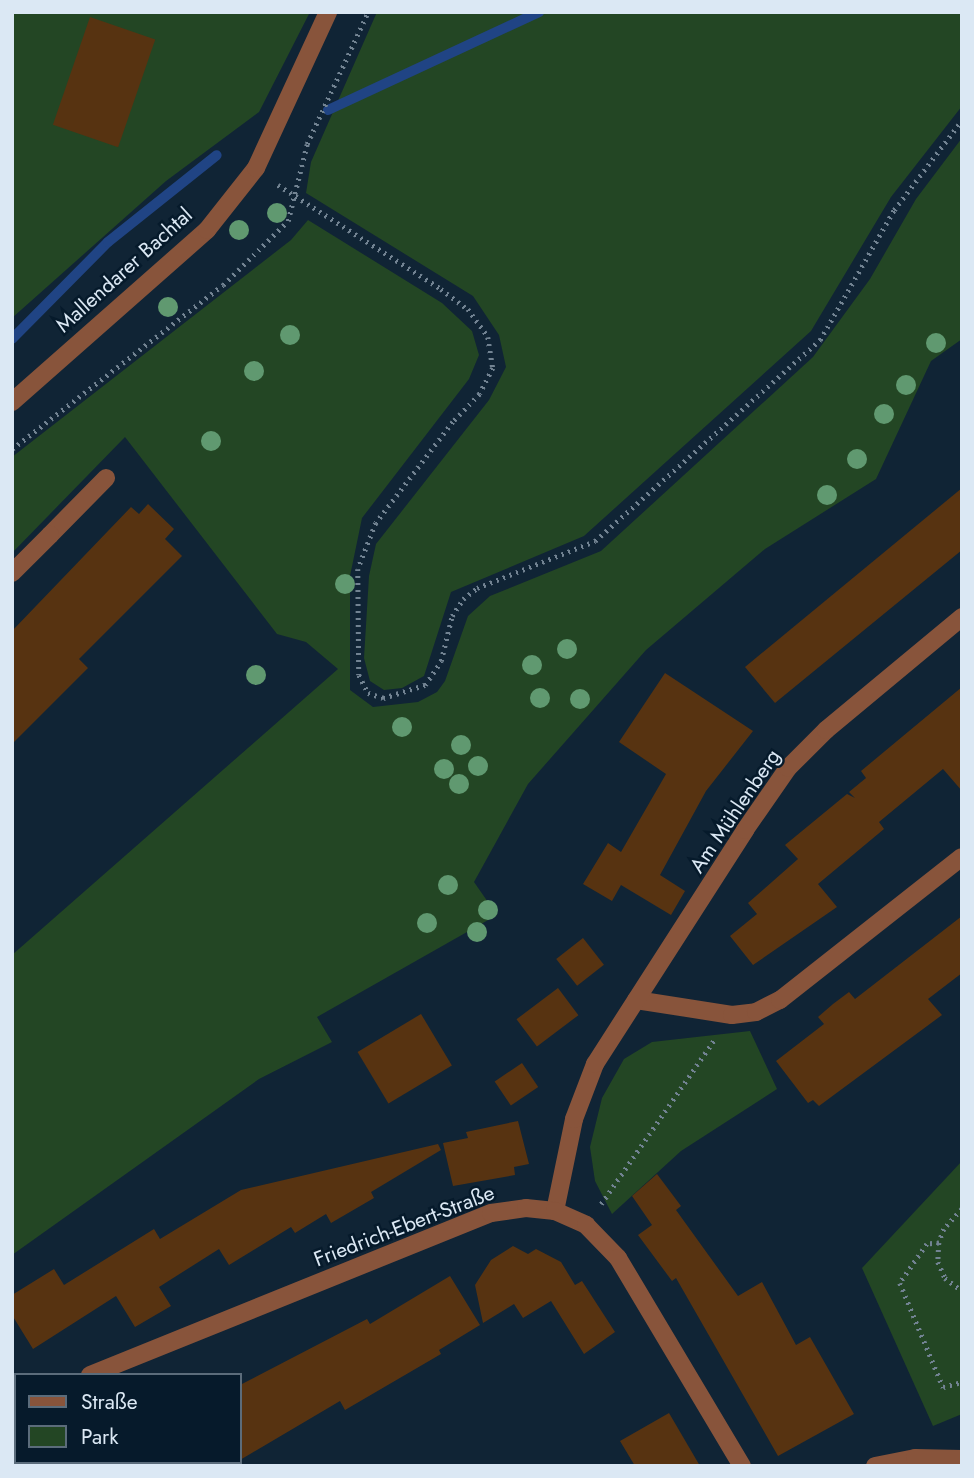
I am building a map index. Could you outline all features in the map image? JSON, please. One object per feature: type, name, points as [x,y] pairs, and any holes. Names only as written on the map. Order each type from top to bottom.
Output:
[{"type":"street","name":"Mallendarer Bachtal","points":[[12,402],[207,230],[256,168],[328,12]]},
{"type":"street","points":[[12,573],[106,478]]},
{"type":"street","name":"Am Mühlenberg","points":[[555,1211],[580,1098],[595,1064],[788,768],[826,730],[962,617]]},
{"type":"street","points":[[636,1000],[732,1015],[756,1012],[780,1000],[962,857]]},
{"type":"street","name":"Friedrich-Ebert-Straße","points":[[95,1373],[491,1213],[526,1208],[555,1211],[586,1225],[618,1258],[742,1466]]},
{"type":"street","points":[[875,1466],[915,1458],[962,1459]]},
{"type":"path","points":[[12,449],[223,285],[288,221],[307,144],[369,12]]},
{"type":"path","points":[[294,198],[441,289],[468,309],[488,337],[493,369],[480,394],[453,422],[376,523],[358,569],[359,675],[368,693],[383,698],[425,685],[441,661],[452,616],[463,599],[477,587],[594,541],[820,340],[894,210],[962,120]]},
{"type":"path","points":[[586,1225],[732,1015]]},
{"type":"path","points":[[962,1209],[944,1229],[939,1243],[939,1262],[945,1278],[962,1291]]},
{"type":"path","points":[[939,1243],[928,1244],[900,1283],[943,1387],[962,1381]]},
{"type":"green space","points":[[12,12],[310,12],[259,112],[166,181],[12,318]]},
{"type":"green space","points":[[377,12],[962,12],[962,106],[891,197],[811,331],[584,536],[451,592],[424,676],[402,688],[384,690],[370,681],[364,658],[369,576],[376,544],[489,400],[506,367],[499,335],[473,296],[306,193],[311,162]]},
{"type":"green space","points":[[962,138],[962,339],[931,361],[876,479],[765,549],[646,650],[528,784],[474,882],[497,915],[317,1017],[332,1042],[259,1079],[12,1255],[12,955],[338,669],[306,642],[277,634],[125,437],[12,553],[12,457],[291,240],[308,220],[442,303],[472,331],[479,355],[469,379],[362,518],[350,576],[350,690],[373,707],[418,702],[437,692],[445,681],[468,616],[490,596],[601,551],[813,357],[870,279],[916,199]]},
{"type":"green space","points":[[750,1031],[777,1089],[681,1151],[612,1214],[595,1181],[590,1147],[602,1098],[624,1059],[652,1042]]},
{"type":"green space","points":[[962,1161],[962,1414],[933,1426],[862,1268]]},
{"type":"building","points":[[90,17],[155,39],[118,147],[53,125]]},
{"type":"building","points":[[962,488],[962,550],[775,703],[745,667]]},
{"type":"building","points":[[148,504],[174,529],[165,539],[182,556],[79,659],[88,668],[12,744],[12,631],[131,507],[139,514]]},
{"type":"building","points":[[665,673],[753,731],[706,791],[660,875],[685,891],[671,915],[621,885],[612,901],[583,884],[608,843],[621,852],[666,774],[619,742]]},
{"type":"building","points":[[962,687],[962,791],[943,769],[879,822],[884,829],[818,884],[837,907],[753,965],[730,936],[757,914],[748,903],[798,859],[785,845],[847,794],[855,798],[849,792],[866,778],[861,771]]},
{"type":"building","points":[[962,916],[962,973],[928,999],[942,1015],[819,1106],[813,1100],[808,1103],[776,1061],[824,1024],[818,1017],[833,1004],[849,992],[855,999]]},
{"type":"building","points":[[583,938],[604,965],[577,986],[556,959]]},
{"type":"building","points":[[558,988],[578,1015],[537,1046],[516,1019]]},
{"type":"building","points":[[421,1014],[452,1065],[388,1104],[358,1052]]},
{"type":"building","points":[[522,1063],[538,1087],[511,1105],[495,1081]]},
{"type":"building","points":[[518,1121],[529,1164],[514,1167],[515,1175],[453,1186],[443,1143],[468,1138],[466,1132]]},
{"type":"building","points":[[438,1144],[441,1150],[371,1192],[374,1198],[331,1223],[326,1214],[295,1233],[291,1227],[229,1265],[219,1249],[159,1287],[171,1306],[135,1327],[116,1296],[33,1349],[12,1315],[12,1295],[54,1269],[64,1285],[154,1229],[160,1239],[241,1190]]},
{"type":"building","points":[[657,1174],[681,1206],[676,1210],[738,1296],[762,1282],[796,1345],[810,1337],[854,1414],[778,1456],[676,1278],[672,1281],[638,1235],[652,1225],[632,1196]]},
{"type":"building","points":[[513,1246],[528,1254],[536,1249],[561,1262],[575,1285],[582,1281],[615,1332],[584,1354],[551,1301],[523,1318],[514,1304],[483,1323],[475,1285],[491,1260]]},
{"type":"building","points":[[450,1276],[480,1325],[439,1350],[441,1354],[345,1410],[340,1401],[242,1459],[242,1384],[367,1319],[370,1324]]},
{"type":"building","points":[[669,1413],[700,1466],[635,1466],[620,1441]]},
{"type":"waterway","points":[[328,110],[539,12]]},
{"type":"waterway","points":[[12,339],[108,242],[217,155]]}]
